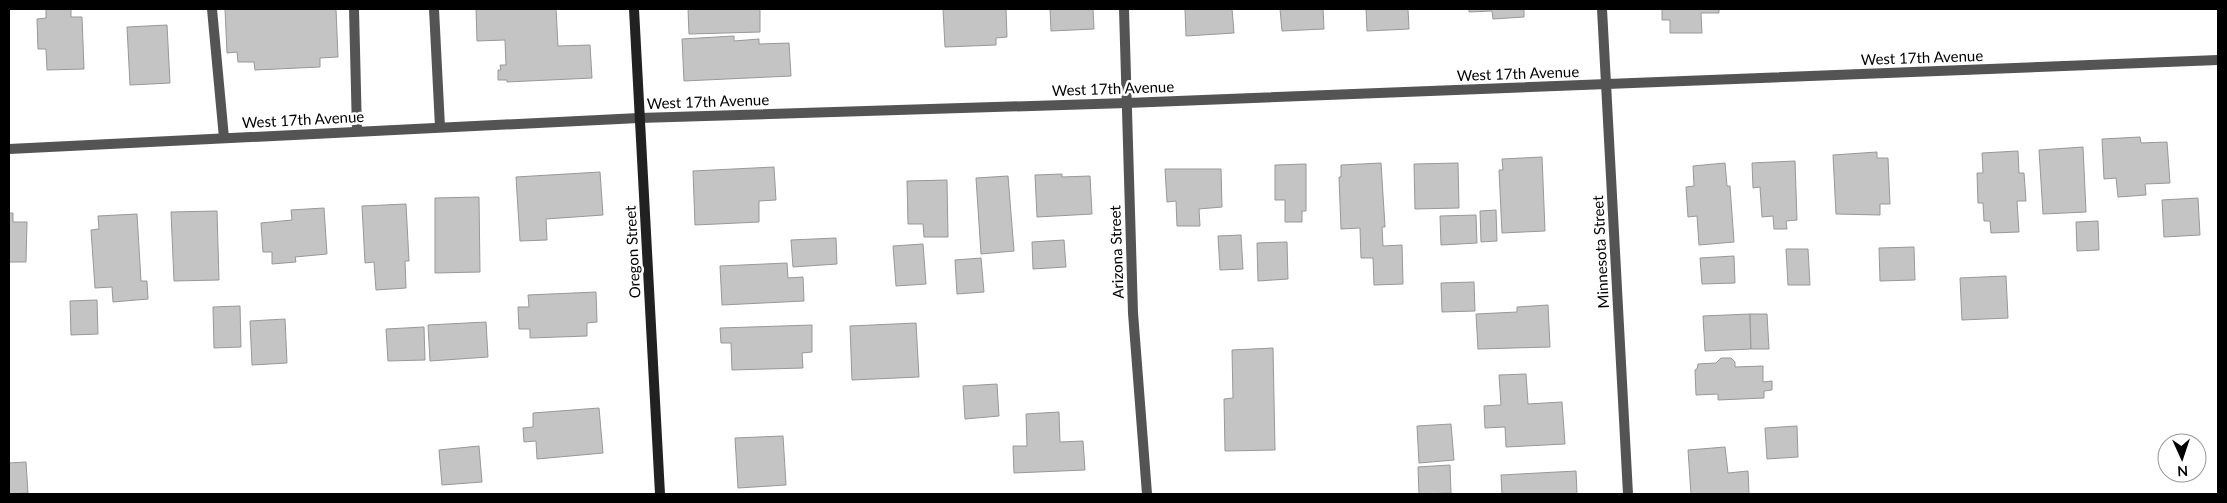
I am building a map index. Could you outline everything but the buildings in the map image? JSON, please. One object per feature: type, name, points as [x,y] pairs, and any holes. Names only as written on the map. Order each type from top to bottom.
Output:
[{"type":"main road","name":"Oregon Street","points":[[634,9],[660,494]]},
{"type":"street","points":[[212,9],[224,138]]},
{"type":"street","points":[[354,9],[357,131]]},
{"type":"street","points":[[434,9],[440,127]]},
{"type":"street","name":"Arizona Street","points":[[1124,9],[1133,313],[1147,494]]},
{"type":"street","name":"Minnesota Street","points":[[1602,9],[1628,494]]},
{"type":"street","name":"West 17th Avenue","points":[[9,149],[640,118],[1127,103],[2218,60]]}]
